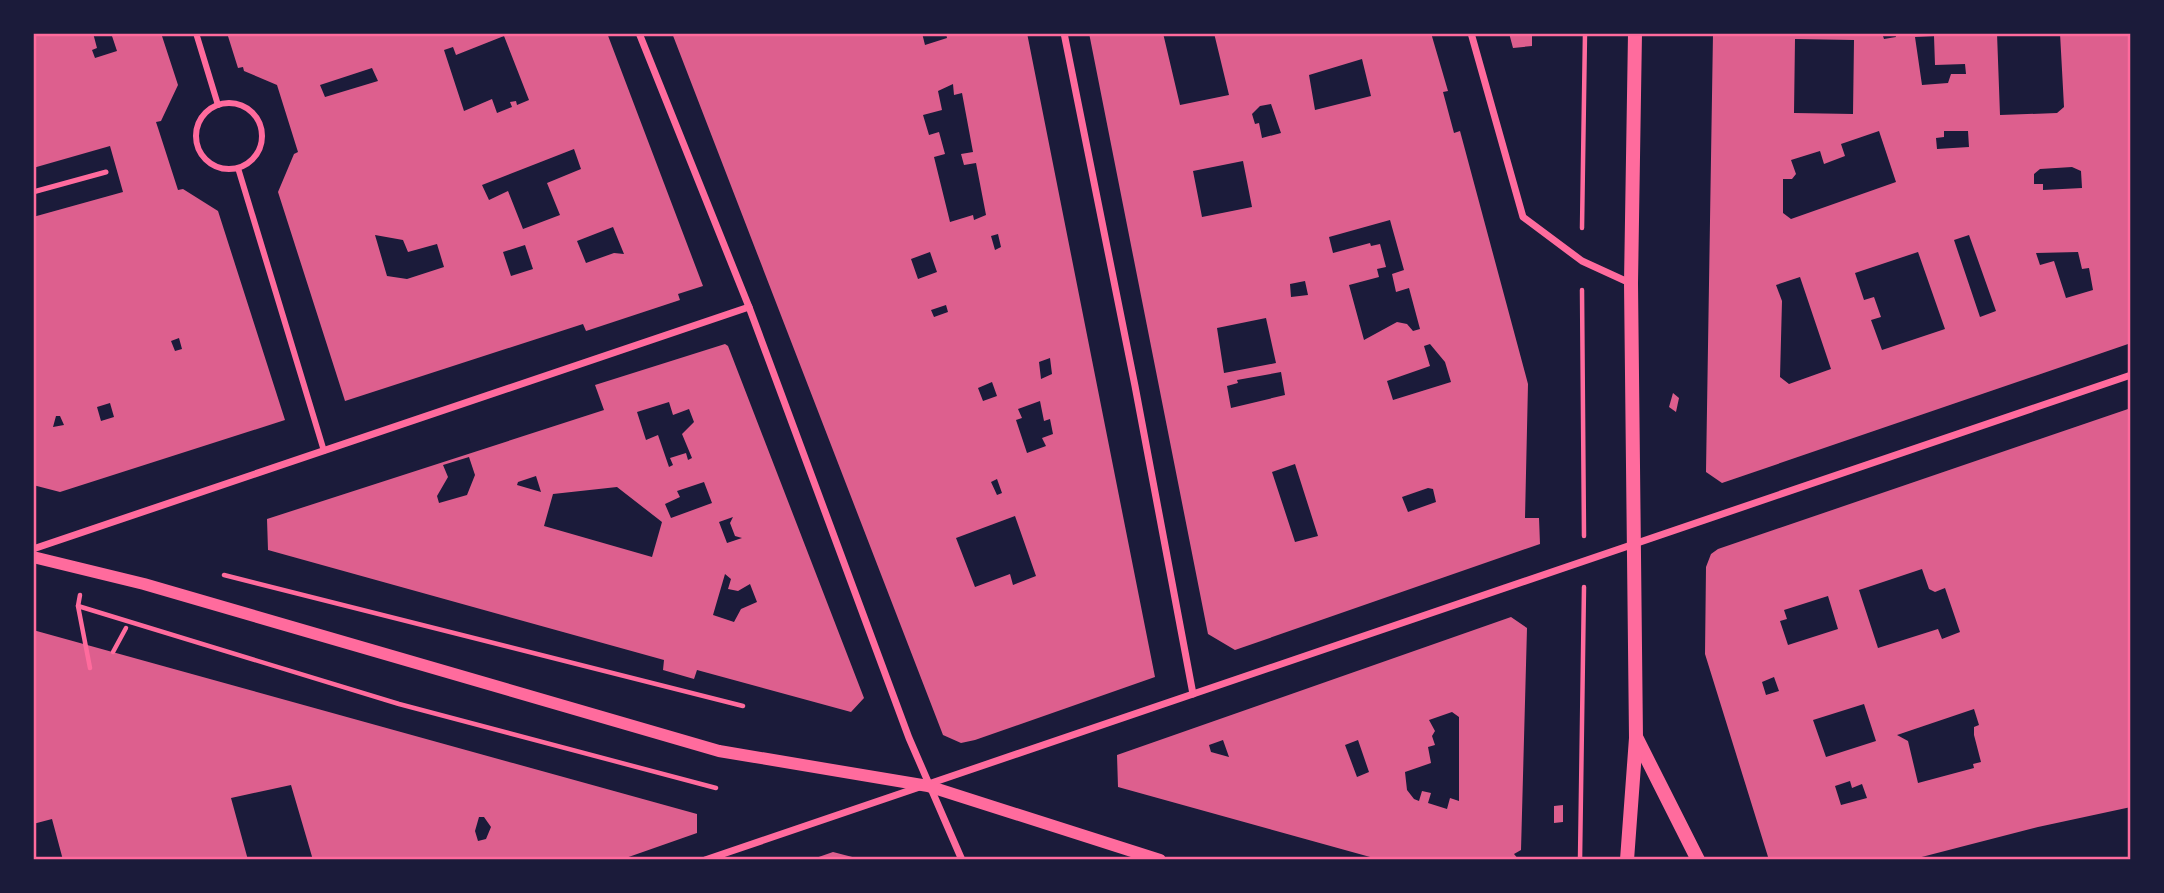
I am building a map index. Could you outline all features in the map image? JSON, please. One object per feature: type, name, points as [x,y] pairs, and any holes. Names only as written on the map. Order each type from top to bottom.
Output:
[{"type":"main road","points":[[1626,860],[1636,738],[1631,284],[1635,33]]},
{"type":"main road","points":[[1636,738],[1698,860]]},
{"type":"street","points":[[196,33],[218,104]]},
{"type":"street","points":[[639,33],[748,307],[929,786],[962,860]]},
{"type":"street","points":[[1064,33],[1135,386],[1192,694]]},
{"type":"street","points":[[1471,33],[1523,217],[1582,261],[1631,284]]},
{"type":"street","points":[[218,104],[239,104],[248,109],[261,126],[261,147],[256,156],[238,168],[216,167],[200,152],[196,141],[200,119],[218,104]]},
{"type":"street","points":[[238,168],[324,451]]},
{"type":"street","points":[[33,549],[748,307]]},
{"type":"street","points":[[705,860],[2131,375]]},
{"type":"street","points":[[33,557],[144,584],[719,751],[929,786],[1160,860]]},
{"type":"lane","points":[[33,192],[106,172]]},
{"type":"path","points":[[1580,860],[1584,562],[1582,261],[1585,33]]},
{"type":"path","points":[[223,575],[743,706]]},
{"type":"path","points":[[80,593],[78,607],[90,667]]},
{"type":"path","points":[[78,607],[399,705],[716,788]]},
{"type":"path","points":[[113,652],[126,628]]},
{"type":"building","points":[[33,33],[93,33],[97,48],[92,50],[95,58],[117,51],[111,33],[161,33],[178,85],[161,121],[156,122],[178,190],[183,189],[218,211],[285,420],[60,492],[33,485],[33,217],[123,192],[110,146],[33,168]],"holes":[[[179,338],[182,349],[175,351],[171,341]],[[110,403],[114,417],[101,421],[97,407]],[[56,416],[60,416],[64,425],[53,427]]]},
{"type":"building","points":[[227,33],[607,33],[703,286],[678,294],[680,300],[586,331],[583,324],[345,401],[278,192],[294,154],[298,152],[277,85],[244,71],[243,67],[238,68]],"holes":[[[504,36],[529,100],[517,105],[516,101],[510,102],[512,107],[497,113],[492,99],[464,111],[444,50],[453,47],[456,55]],[[372,68],[378,81],[325,97],[320,85]],[[574,149],[581,169],[547,183],[560,215],[523,229],[508,191],[489,200],[482,185]],[[613,227],[624,254],[614,253],[586,263],[577,241]],[[375,235],[403,240],[408,252],[437,244],[444,267],[407,279],[387,276]],[[525,245],[533,269],[511,276],[503,252]]]},
{"type":"building","points":[[672,33],[922,33],[925,45],[947,38],[946,33],[1027,33],[1155,677],[975,740],[961,743],[943,735]],"holes":[[[953,84],[954,95],[962,93],[973,152],[961,154],[964,165],[976,163],[986,215],[974,220],[973,215],[950,222],[934,157],[945,154],[939,132],[929,135],[923,115],[942,110],[938,91]],[[998,234],[1001,247],[995,250],[991,236]],[[930,252],[937,272],[918,279],[911,259]],[[946,305],[948,312],[934,317],[931,310]],[[1050,358],[1052,374],[1041,379],[1039,362]],[[992,382],[997,396],[983,401],[978,388]],[[1040,401],[1044,421],[1050,419],[1053,434],[1042,438],[1046,446],[1027,453],[1016,420],[1022,418],[1018,409]],[[997,479],[1002,493],[997,495],[991,482]],[[1015,516],[1036,576],[1013,585],[1010,574],[975,587],[956,538]]]},
{"type":"building","points":[[1089,33],[1163,33],[1180,105],[1229,95],[1214,33],[1431,33],[1448,91],[1443,92],[1454,133],[1460,131],[1528,384],[1525,518],[1539,518],[1540,544],[1235,650],[1208,634]],"holes":[[[1362,59],[1371,96],[1315,110],[1309,75]],[[1271,104],[1281,133],[1262,138],[1259,123],[1255,124],[1252,114],[1260,106]],[[1243,161],[1252,207],[1202,217],[1193,171]],[[1390,220],[1404,270],[1392,274],[1396,292],[1409,288],[1420,329],[1413,331],[1407,324],[1397,322],[1364,340],[1349,285],[1379,277],[1377,269],[1386,267],[1380,244],[1371,246],[1370,243],[1333,253],[1329,237]],[[1305,281],[1308,295],[1291,297],[1290,284]],[[1266,318],[1276,363],[1224,373],[1217,328]],[[1430,344],[1445,362],[1451,382],[1393,400],[1387,381],[1430,366],[1424,346]],[[1281,372],[1285,395],[1231,408],[1227,386],[1238,383],[1237,380]],[[1295,464],[1318,536],[1295,542],[1272,472]],[[1428,488],[1433,489],[1436,502],[1408,512],[1402,497]]]},
{"type":"building","points":[[1509,33],[1532,33],[1532,46],[1513,48]]},
{"type":"building","points":[[1713,33],[1882,33],[1884,39],[1896,37],[1895,33],[1997,33],[2000,115],[2057,113],[2064,107],[2060,33],[2131,33],[2131,343],[1722,483],[1706,472]],"holes":[[[1934,36],[1935,65],[1965,64],[1966,74],[1951,74],[1948,83],[1922,85],[1915,37]],[[1795,39],[1854,40],[1853,114],[1794,113]],[[1879,131],[1896,182],[1791,219],[1783,213],[1783,179],[1792,179],[1796,174],[1791,160],[1820,151],[1824,164],[1845,156],[1841,144]],[[1944,131],[1968,131],[1969,147],[1937,149],[1936,138],[1944,137]],[[2072,167],[2081,171],[2082,188],[2043,190],[2043,184],[2034,184],[2034,174],[2040,169]],[[1969,235],[1996,311],[1980,317],[1954,240]],[[1918,252],[1945,329],[1882,350],[1871,320],[1881,317],[1874,297],[1864,300],[1855,273]],[[2078,252],[2082,269],[2089,268],[2093,290],[2066,298],[2054,261],[2040,265],[2036,253]],[[1800,277],[1831,369],[1789,384],[1780,377],[1782,301],[1776,285]]]},
{"type":"building","points":[[725,344],[728,346],[864,698],[851,712],[697,670],[694,679],[663,670],[664,660],[268,550],[267,519],[604,410],[595,385]],"holes":[[[669,402],[673,415],[689,409],[694,422],[682,434],[692,458],[688,460],[686,453],[670,458],[673,465],[669,467],[658,435],[646,440],[637,412]],[[469,457],[475,475],[467,495],[439,503],[437,496],[448,477],[443,465]],[[536,476],[541,492],[517,485],[518,482]],[[704,482],[712,503],[671,518],[665,504],[680,497],[677,491]],[[617,487],[662,522],[652,557],[544,526],[553,494]],[[733,517],[730,523],[735,536],[742,538],[727,543],[719,522]],[[725,574],[731,579],[728,589],[738,591],[750,584],[757,602],[741,609],[734,622],[713,615]]]},
{"type":"building","points":[[1673,393],[1679,398],[1676,412],[1669,407]]},
{"type":"building","points":[[2131,408],[2131,807],[2038,827],[1910,860],[1769,860],[1705,654],[1706,567],[1711,554],[1718,549]],"holes":[[[1922,569],[1929,589],[1935,592],[1945,588],[1960,632],[1942,639],[1938,629],[1878,648],[1859,590]],[[1828,596],[1838,629],[1788,645],[1780,621],[1787,619],[1784,610]],[[1774,677],[1779,691],[1766,695],[1762,682]],[[1864,704],[1876,741],[1826,757],[1813,720]],[[1974,709],[1979,725],[1974,727],[1974,735],[1981,762],[1973,764],[1974,768],[1918,783],[1908,741],[1897,735]],[[1850,781],[1852,788],[1862,784],[1867,798],[1841,805],[1835,786]]]},
{"type":"building","points":[[1511,617],[1527,628],[1521,850],[1514,854],[1519,860],[1381,860],[1118,787],[1117,755]],"holes":[[[1452,712],[1459,717],[1459,801],[1450,798],[1447,809],[1428,803],[1431,793],[1422,791],[1419,801],[1407,790],[1405,772],[1431,763],[1428,747],[1435,745],[1432,736],[1435,731],[1429,720]],[[1223,740],[1229,757],[1211,752],[1209,745]],[[1358,740],[1369,772],[1357,777],[1345,745]]]},
{"type":"building","points":[[33,630],[697,814],[697,833],[620,860],[313,860],[291,785],[231,798],[248,860],[63,860],[52,819],[33,824]],"holes":[[[479,817],[484,817],[491,827],[486,839],[478,841],[475,831]]]},
{"type":"building","points":[[1563,805],[1563,822],[1554,823],[1554,806]]},
{"type":"building","points":[[833,852],[860,859],[860,860],[810,860]]}]
